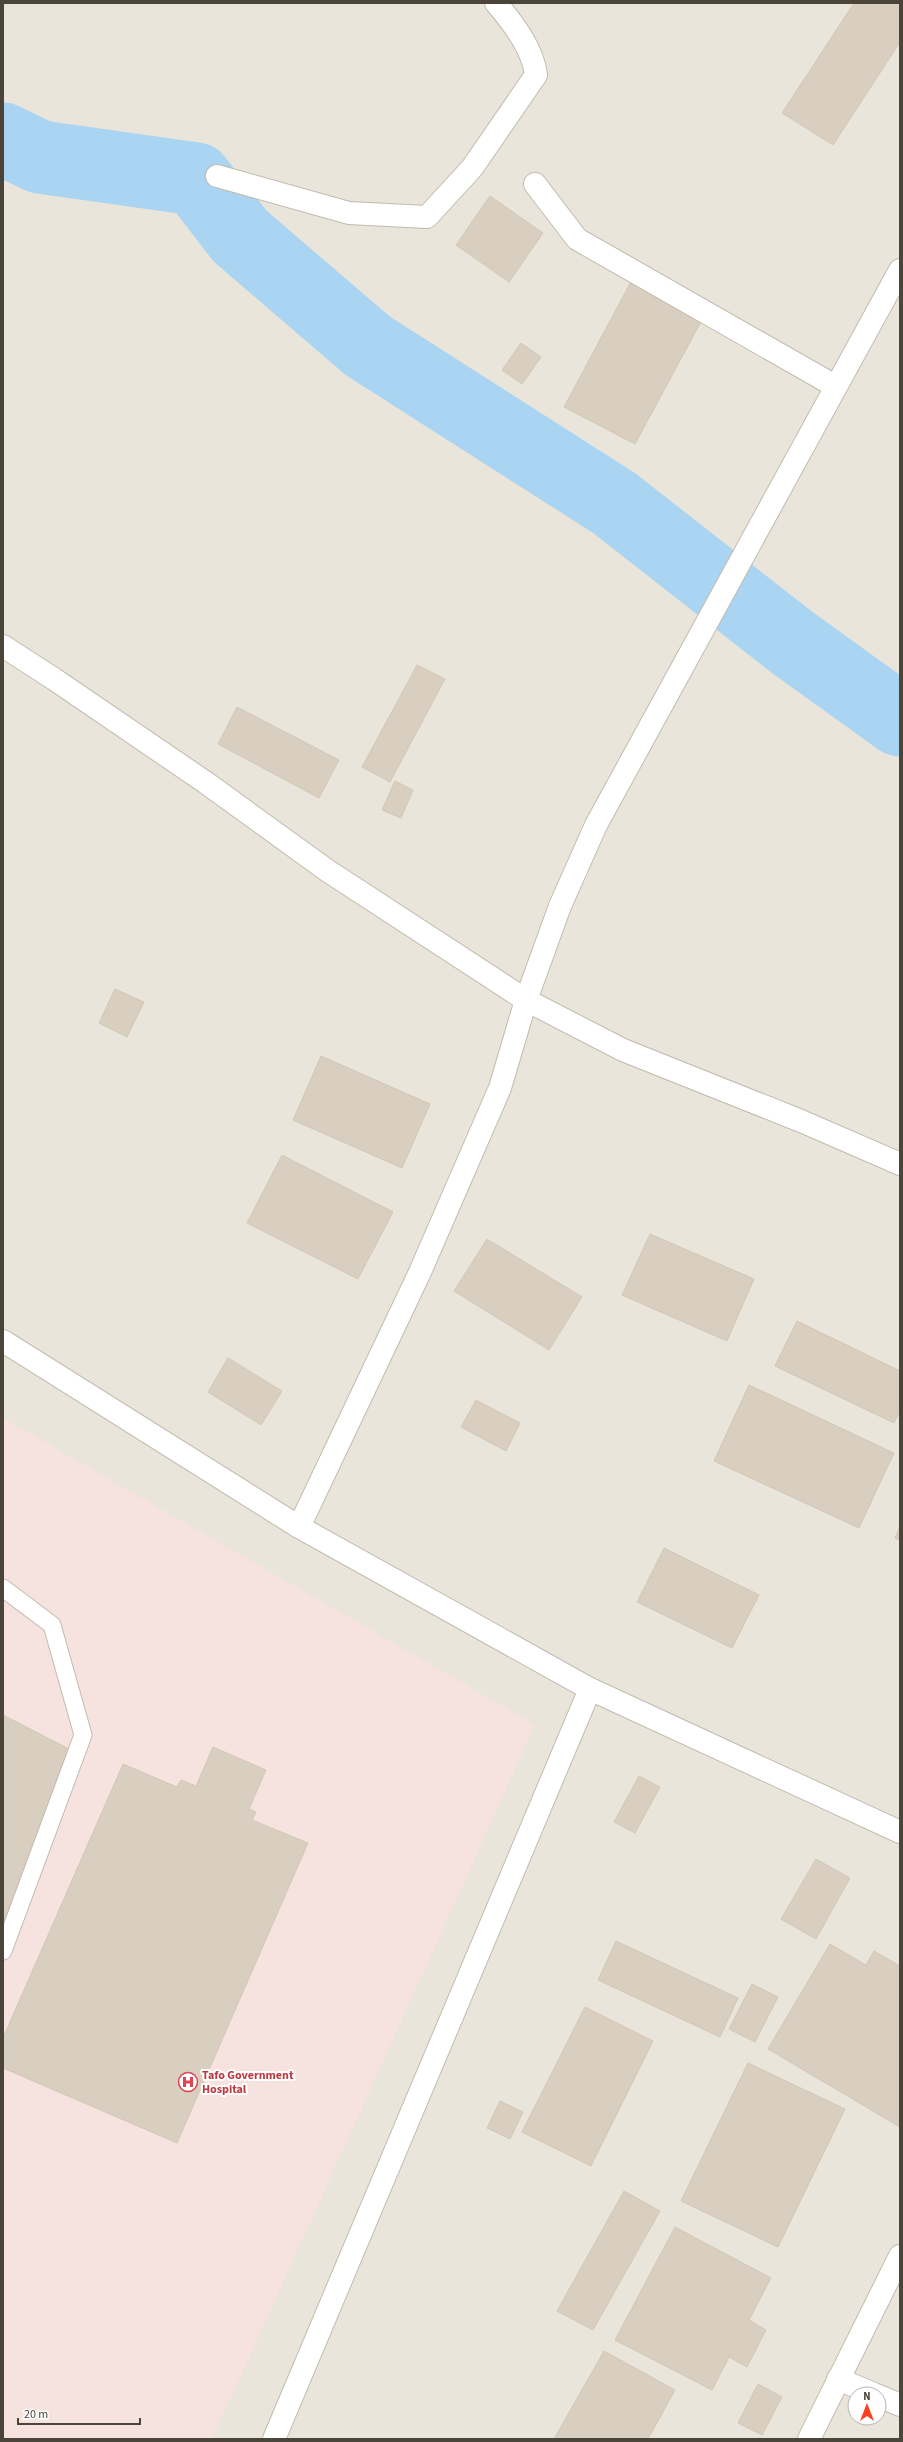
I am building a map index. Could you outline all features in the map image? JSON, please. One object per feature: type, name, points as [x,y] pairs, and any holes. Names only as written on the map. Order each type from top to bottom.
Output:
[{"type":"street","points":[[217,176],[349,213],[427,217],[472,168],[536,75],[535,61],[510,19],[496,3]]},
{"type":"street","points":[[535,184],[577,239],[835,386]]},
{"type":"street","points":[[299,1527],[427,1258],[500,1088],[526,1000],[560,906],[596,825],[835,386],[900,270]]},
{"type":"street","points":[[3,646],[205,782],[328,871],[526,1000],[623,1050],[801,1120],[900,1164]]},
{"type":"street","points":[[3,1341],[299,1527],[590,1689],[900,1832]]},
{"type":"street","points":[[274,2439],[590,1689]]},
{"type":"street","points":[[809,2439],[900,2256]]},
{"type":"street","points":[[838,2379],[855,2386]]},
{"type":"street","points":[[887,2399],[900,2404]]},
{"type":"lane","points":[[3,1588],[52,1625],[83,1735],[3,1951]]},
{"type":"shaded area","points":[[3,3],[900,3],[900,2439],[3,2439]]},
{"type":"shaded area","name":"Tafo Government Hospital","points":[[3,1418],[535,1725],[212,2439],[3,2439]]},
{"type":"building","points":[[854,3],[900,3],[900,42],[833,145],[782,113]]},
{"type":"building","points":[[490,196],[543,233],[509,282],[456,245]]},
{"type":"building","points":[[633,278],[704,316],[635,444],[564,407]]},
{"type":"building","points":[[521,343],[541,357],[522,384],[502,370]]},
{"type":"building","points":[[417,665],[445,679],[390,782],[362,767]]},
{"type":"building","points":[[237,707],[339,760],[319,798],[218,744]]},
{"type":"building","points":[[395,781],[413,790],[401,818],[382,810]]},
{"type":"building","points":[[115,989],[144,1002],[127,1037],[99,1023]]},
{"type":"building","points":[[321,1056],[430,1104],[402,1168],[293,1120]]},
{"type":"building","points":[[282,1155],[393,1212],[358,1279],[247,1223]]},
{"type":"building","points":[[650,1234],[754,1279],[727,1341],[622,1295]]},
{"type":"building","points":[[487,1239],[582,1297],[549,1350],[454,1291]]},
{"type":"building","points":[[797,1321],[900,1371],[900,1411],[894,1423],[775,1366]]},
{"type":"building","points":[[228,1358],[282,1391],[261,1425],[208,1392]]},
{"type":"building","points":[[749,1385],[894,1453],[859,1528],[714,1461]]},
{"type":"building","points":[[476,1400],[520,1423],[506,1451],[461,1427]]},
{"type":"building","points":[[900,1526],[900,1540],[895,1538]]},
{"type":"building","points":[[664,1548],[759,1595],[732,1648],[637,1602]]},
{"type":"building","points":[[3,1715],[73,1751],[3,1923]]},
{"type":"building","points":[[213,1747],[266,1770],[249,1809],[256,1812],[252,1820],[308,1843],[177,2143],[3,2068],[3,2038],[123,1764],[177,1787],[181,1780],[196,1786]]},
{"type":"building","points":[[639,1776],[660,1787],[635,1833],[614,1822]]},
{"type":"building","points":[[816,1859],[850,1878],[816,1939],[781,1919]]},
{"type":"building","points":[[616,1941],[738,1998],[720,2037],[598,1980]]},
{"type":"building","points":[[830,1944],[866,1965],[874,1951],[900,1966],[900,2127],[768,2049]]},
{"type":"building","points":[[752,1984],[778,1997],[755,2042],[729,2029]]},
{"type":"building","points":[[585,2007],[653,2041],[591,2166],[522,2132]]},
{"type":"building","points":[[748,2063],[845,2109],[778,2247],[681,2201]]},
{"type":"building","points":[[500,2101],[523,2112],[510,2139],[487,2128]]},
{"type":"building","points":[[624,2191],[660,2211],[593,2330],[557,2311]]},
{"type":"building","points":[[675,2227],[771,2278],[749,2320],[766,2330],[747,2367],[729,2357],[712,2390],[615,2340]]},
{"type":"building","points":[[604,2351],[675,2390],[648,2439],[554,2439]]},
{"type":"building","points":[[758,2384],[782,2397],[762,2435],[738,2423]]},
{"type":"waterway","points":[[3,139],[40,157],[196,179],[240,236],[368,346],[614,503],[793,643],[900,720]]},
{"type":"place","name":"Tafo Government Hospital","points":[[188,2082]]}]
